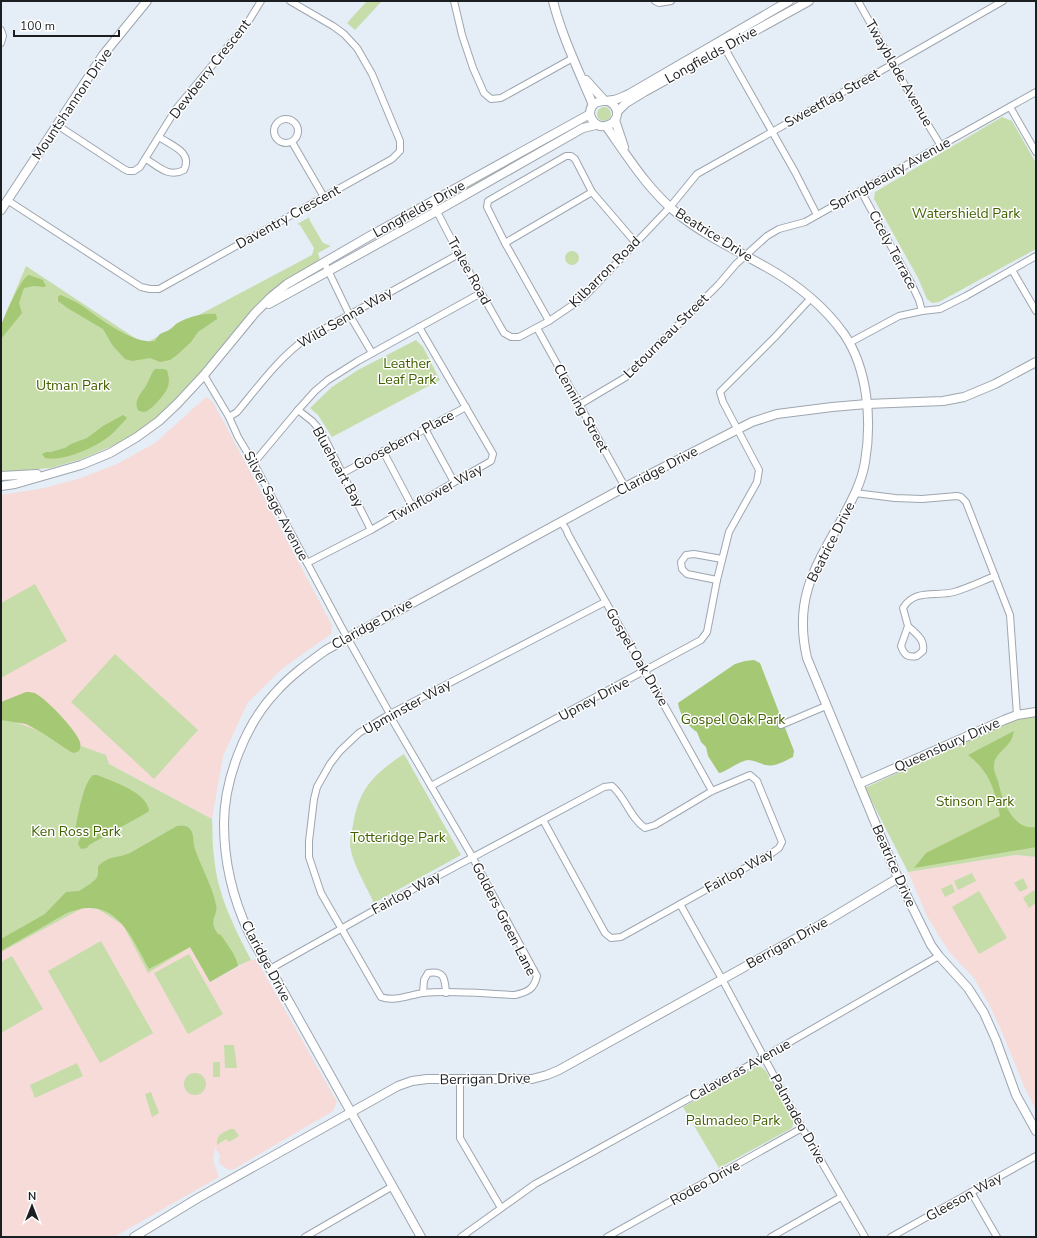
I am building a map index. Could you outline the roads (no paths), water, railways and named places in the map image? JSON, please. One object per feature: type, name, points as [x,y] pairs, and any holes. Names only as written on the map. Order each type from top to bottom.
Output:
[{"type":"street","name":"Mountshannon Drive","points":[[1,210],[103,55],[147,1]]},
{"type":"street","name":"Dewberry Crescent","points":[[57,125],[128,171],[134,171],[140,167],[146,159],[176,109],[248,22],[261,1]]},
{"type":"street","name":"Daventry Crescent","points":[[7,200],[141,287],[159,289],[392,159],[400,151],[400,141],[372,74],[357,48],[344,34],[333,26],[290,1]]},
{"type":"street","points":[[454,1],[462,35],[473,68],[484,93],[491,99],[501,98],[573,58]]},
{"type":"street","points":[[553,1],[573,58],[593,105]]},
{"type":"street","points":[[655,1],[659,3],[671,1]]},
{"type":"street","name":"Longfields Drive","points":[[616,116],[626,103],[723,44],[789,1]]},
{"type":"street","name":"Longfields Drive","points":[[606,100],[618,99],[629,94],[723,44],[809,1]]},
{"type":"street","name":"Twayblade Avenue","points":[[858,1],[941,146]]},
{"type":"street","name":"Sweetflag Street","points":[[670,207],[697,174],[1003,1]]},
{"type":"street","points":[[1,30],[3,36],[1,42]]},
{"type":"street","points":[[723,44],[795,172],[817,215]]},
{"type":"street","points":[[579,71],[595,91],[614,105],[616,116],[613,123],[606,126],[596,125],[590,114],[593,105],[599,101],[606,100]]},
{"type":"street","name":"Springbeauty Avenue","points":[[745,256],[767,236],[779,229],[805,222],[1036,92]]},
{"type":"street","points":[[1010,107],[1036,152]]},
{"type":"street","name":"Longfields Drive","points":[[1,486],[94,460],[125,445],[168,413],[204,375],[255,313],[287,284],[590,114]]},
{"type":"street","name":"Beatrice Drive","points":[[616,116],[626,154]]},
{"type":"street","name":"Longfields Drive","points":[[255,313],[273,301],[437,211],[583,128],[596,125]]},
{"type":"street","name":"Beatrice Drive","points":[[606,126],[655,193],[670,207],[700,229],[767,268],[811,298],[831,318],[844,334],[854,353],[862,377],[867,404],[868,425],[866,454],[864,466],[855,493],[816,567],[808,587],[804,602],[803,618],[805,648],[810,667],[898,878],[928,938],[940,956],[968,988],[984,1014],[996,1040],[1016,1095],[1036,1131]]},
{"type":"street","points":[[146,159],[166,172],[177,174],[184,170],[187,160],[185,154],[159,137]]},
{"type":"street","points":[[292,142],[324,197]]},
{"type":"street","points":[[549,321],[505,243],[487,207],[488,201],[566,156],[571,156],[574,158],[592,192],[636,242]]},
{"type":"street","name":"Cicely Terrace","points":[[861,191],[911,283],[922,310]]},
{"type":"street","points":[[505,243],[592,192]]},
{"type":"street","name":"Tralee Road","points":[[432,202],[459,254],[504,333],[511,337]]},
{"type":"street","name":"Kilbarron Road","points":[[511,337],[519,337],[537,328],[570,308],[586,295],[670,207]]},
{"type":"street","name":"Wild Senna Way","points":[[229,417],[237,412],[276,364],[290,350],[304,340],[459,254]]},
{"type":"street","name":"Letourneau Street","points":[[579,405],[626,377],[745,256]]},
{"type":"street","points":[[849,343],[899,316],[922,310],[940,309],[1036,256]]},
{"type":"street","points":[[324,262],[349,314],[372,353]]},
{"type":"street","points":[[1012,270],[1036,310]]},
{"type":"street","points":[[253,462],[315,391],[328,380],[372,353],[481,293]]},
{"type":"street","name":"Upney Drive","points":[[431,786],[701,640],[707,632],[728,532],[757,482],[759,470],[736,429],[723,402],[720,392],[775,337],[811,298]]},
{"type":"street","name":"Twinflower Way","points":[[307,563],[371,530],[454,482],[485,466],[491,461],[493,454],[419,327]]},
{"type":"street","name":"Clenning Street","points":[[537,328],[625,487]]},
{"type":"street","name":"Claridge Drive","points":[[421,1237],[249,933],[231,882],[226,856],[224,823],[226,798],[239,753],[258,715],[274,694],[290,677],[326,650],[625,487],[736,429],[777,414],[867,404],[943,400],[964,397],[995,384],[1036,362]]},
{"type":"street","name":"Silver Sage Avenue","points":[[204,375],[229,417],[238,437],[390,714]]},
{"type":"street","name":"Gooseberry Place","points":[[343,473],[466,407]]},
{"type":"street","name":"Blueheart Bay","points":[[298,410],[312,421],[321,431],[371,530]]},
{"type":"street","points":[[426,429],[454,482]]},
{"type":"street","points":[[383,451],[412,506]]},
{"type":"street","name":"Longfields Drive","points":[[1,476],[50,473]]},
{"type":"street","points":[[855,493],[895,498],[961,497],[966,502],[1010,615],[1017,715]]},
{"type":"street","name":"Gospel Oak Drive","points":[[561,522],[566,528],[605,602],[682,735],[712,792]]},
{"type":"street","points":[[717,580],[687,574],[682,569],[681,562],[686,555],[694,554],[722,559]]},
{"type":"street","points":[[908,626],[901,646],[905,654],[909,656],[917,656],[923,651],[923,643],[922,639],[908,626],[903,608],[906,602],[923,594],[949,593],[956,591],[995,576]]},
{"type":"street","name":"Upminster Way","points":[[341,928],[321,893],[309,856],[308,840],[317,787],[330,764],[340,751],[359,733],[390,714],[605,602]]},
{"type":"street","points":[[781,725],[826,706]]},
{"type":"street","name":"Queensbury Drive","points":[[859,784],[1017,715],[1036,712]]},
{"type":"street","name":"Golders Green Lane","points":[[341,928],[381,997],[388,1000],[423,993],[516,995],[525,993],[535,985],[537,976],[390,714]]},
{"type":"street","name":"Fairlop Way","points":[[270,969],[341,928],[604,787],[612,786],[618,791],[638,823],[645,828],[655,825],[712,792],[750,775],[758,781],[782,842],[779,848],[772,853],[621,937],[611,938],[605,933],[543,820]]},
{"type":"street","name":"Berrigan Drive","points":[[134,1237],[198,1198],[398,1086],[412,1081],[427,1079],[532,1079],[547,1076],[569,1066],[820,925],[898,878]]},
{"type":"street","name":"Palmadeo Drive","points":[[680,904],[802,1128],[865,1237]]},
{"type":"street","name":"Calaveras Avenue","points":[[461,1237],[535,1184],[764,1057],[940,956]]},
{"type":"street","points":[[423,993],[424,980],[428,973],[434,972],[440,974],[444,978],[446,993]]},
{"type":"street","points":[[460,1079],[460,1138],[501,1208]]},
{"type":"street","name":"Rodeo Drive","points":[[607,1237],[802,1128]]},
{"type":"street","name":"Gleeson Way","points":[[891,1237],[1036,1156]]},
{"type":"street","points":[[305,1237],[393,1186]]},
{"type":"street","points":[[972,1192],[997,1237]]},
{"type":"street","points":[[771,1237],[841,1197]]},
{"type":"park label","name":"Watershield Park","points":[[966,213]]},
{"type":"park label","name":"Leather Leaf Park","points":[[407,372]]},
{"type":"park label","name":"Utman Park","points":[[73,385]]},
{"type":"park label","name":"Gospel Oak Park","points":[[733,719]]},
{"type":"park label","name":"Stinson Park","points":[[975,801]]},
{"type":"park label","name":"Ken Ross Park","points":[[76,831]]},
{"type":"park label","name":"Totteridge Park","points":[[398,837]]},
{"type":"park label","name":"Palmadeo Park","points":[[733,1120]]}]
